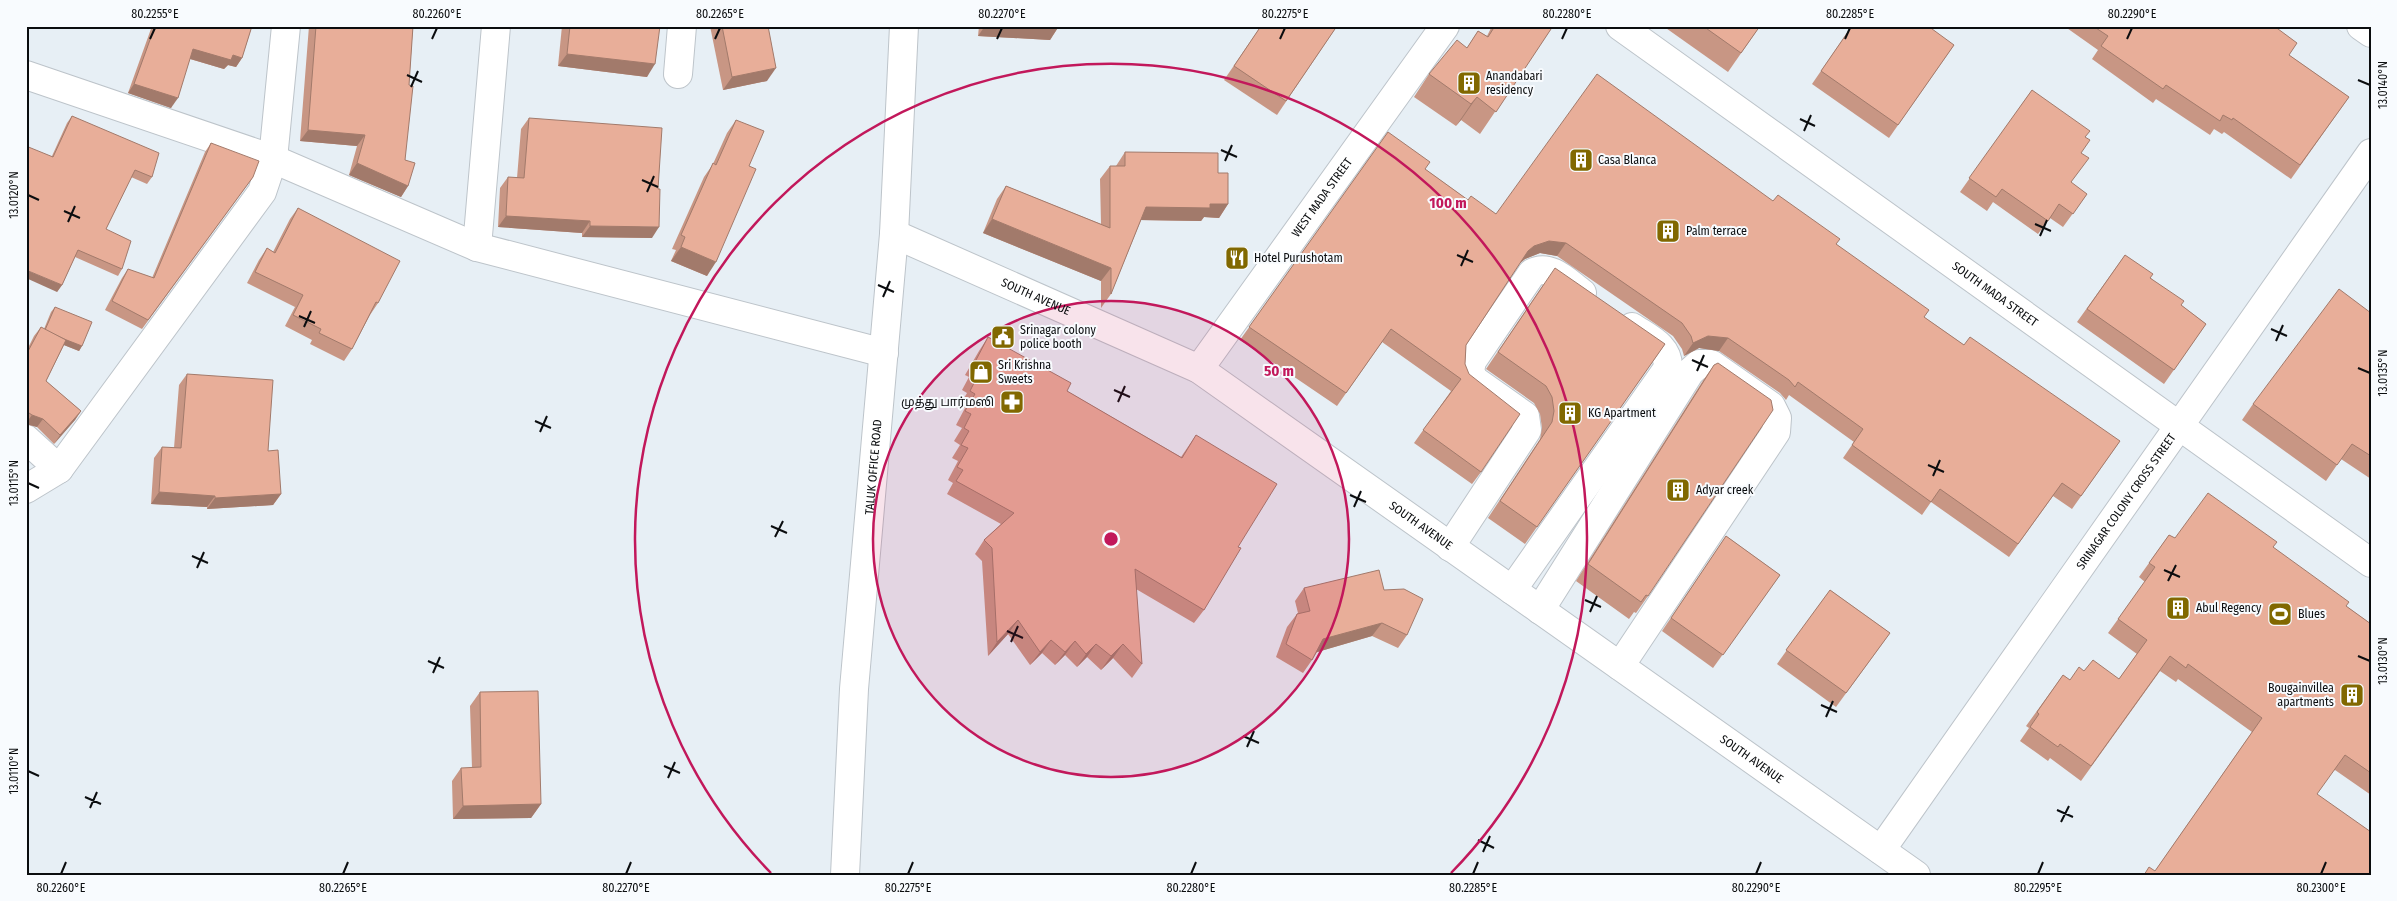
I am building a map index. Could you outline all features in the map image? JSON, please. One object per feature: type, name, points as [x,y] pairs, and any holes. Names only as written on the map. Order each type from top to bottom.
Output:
[{"type":"street","points":[[26,488],[59,469],[262,192],[274,159],[286,26]]},
{"type":"street","points":[[477,247],[496,26]]},
{"type":"street","points":[[678,74],[682,26]]},
{"type":"street","name":"TALUK OFFICE ROAD","points":[[845,875],[854,689],[894,234],[904,59],[904,26]]},
{"type":"street","name":"WEST MADA STREET","points":[[1199,369],[1445,26]]},
{"type":"street","name":"SOUTH MADA STREET","points":[[1620,26],[2371,563]]},
{"type":"street","points":[[2361,26],[2371,33]]},
{"type":"street","points":[[26,75],[274,159],[477,247],[884,353]]},
{"type":"street","name":"SRINAGAR COLONY CROSS STREET","points":[[1881,850],[2371,153]]},
{"type":"street","name":"SOUTH AVENUE","points":[[894,234],[1199,369],[1916,875]]},
{"type":"street","points":[[1450,547],[1527,430],[1528,423],[1525,416],[1474,380],[1470,371],[1472,361],[1532,273],[1540,268],[1548,269],[1664,349],[1669,357],[1668,368],[1512,590]]},
{"type":"street","points":[[1540,610],[1690,372],[1699,364],[1711,364],[1771,406],[1777,418],[1776,432],[1620,666]]},
{"type":"street","points":[[26,439],[59,469]]},
{"type":"building","points":[[155,26],[252,26],[242,58],[233,55],[231,60],[193,49],[178,98],[134,84]]},
{"type":"building","points":[[316,26],[413,26],[409,85],[413,86],[405,160],[415,163],[408,186],[357,163],[365,135],[308,130]]},
{"type":"building","points":[[570,26],[660,26],[655,64],[567,54]]},
{"type":"building","points":[[722,26],[768,26],[776,68],[732,77]]},
{"type":"building","points":[[1261,26],[1337,26],[1286,101],[1234,66]]},
{"type":"building","name":"Anandabari residency","points":[[1495,26],[1553,26],[1496,112],[1477,97],[1471,104],[1429,74],[1457,40],[1467,48],[1478,31],[1488,37]]},
{"type":"building","points":[[1703,26],[1760,26],[1741,53]]},
{"type":"building","points":[[1852,26],[1928,26],[1954,45],[1898,125],[1821,71]]},
{"type":"building","points":[[2093,26],[2274,26],[2297,43],[2289,55],[2349,97],[2300,165],[2233,118],[2232,120],[2223,115],[2220,121],[2166,85],[2163,89],[2101,46],[2108,36]]},
{"type":"building","points":[[1597,74],[1773,201],[1778,195],[1840,239],[1836,244],[1929,310],[1924,317],[1964,345],[1970,337],[2120,441],[2081,496],[2062,483],[2018,544],[1940,489],[1931,502],[1852,445],[1863,429],[1798,382],[1795,387],[1789,380],[1728,338],[1708,336],[1693,343],[1691,336],[1682,323],[1566,243],[1549,241],[1534,246],[1528,251],[1466,345],[1465,364],[1469,374],[1520,414],[1481,472],[1423,430],[1461,379],[1391,329],[1346,393],[1249,327],[1388,132],[1430,162],[1425,169],[1468,200],[1471,196],[1496,214]]},
{"type":"building","points":[[2032,90],[2090,131],[2085,137],[2090,140],[2081,153],[2089,158],[2071,182],[2087,194],[2073,214],[2059,204],[2048,221],[2002,189],[1996,197],[1969,178]]},
{"type":"building","points":[[72,116],[159,153],[152,177],[135,170],[106,229],[131,241],[122,269],[78,250],[62,285],[26,270],[26,146],[53,157]]},
{"type":"building","points":[[529,118],[662,128],[658,189],[660,189],[659,227],[590,226],[590,221],[506,216],[508,177],[524,178]]},
{"type":"building","points":[[736,120],[764,131],[749,166],[756,169],[716,262],[681,247],[685,237],[681,235],[713,163],[716,165]]},
{"type":"building","points":[[211,143],[259,161],[253,177],[148,320],[112,301],[128,269],[154,278]]},
{"type":"building","points":[[1125,152],[1218,153],[1218,173],[1228,173],[1228,204],[1210,204],[1210,208],[1146,207],[1111,294],[1111,268],[992,219],[1006,186],[1110,228],[1110,166],[1125,166]]},
{"type":"building","points":[[298,208],[400,261],[352,349],[319,333],[321,329],[293,315],[303,295],[255,272],[267,248],[275,253]]},
{"type":"building","points":[[2125,255],[2153,274],[2150,278],[2184,301],[2181,305],[2206,324],[2174,370],[2087,309]]},
{"type":"building","name":"KG Apartment","points":[[1555,268],[1665,344],[1537,527],[1500,501],[1552,422],[1554,411],[1552,397],[1546,386],[1498,352]]},
{"type":"building","points":[[2339,289],[2371,313],[2371,456],[2352,444],[2337,465],[2253,404]]},
{"type":"building","points":[[55,307],[92,322],[82,346],[45,330]]},
{"type":"building","points":[[41,327],[66,340],[46,381],[81,411],[60,435],[43,419],[26,411],[26,355]]},
{"type":"building","points":[[988,337],[1071,383],[1067,391],[1182,458],[1196,435],[1277,484],[1238,547],[1241,548],[1204,610],[1135,569],[1142,664],[1123,644],[1111,656],[1096,644],[1086,654],[1075,641],[1065,652],[1051,640],[1040,652],[1018,620],[997,642],[992,548],[984,540],[1014,513],[956,481],[963,470],[957,467],[968,448],[961,445],[969,431],[964,428],[971,414],[965,411],[975,394],[970,391],[976,379],[971,376],[978,363],[975,362]]},
{"type":"building","name":"Adyar creek","points":[[1718,363],[1771,400],[1773,410],[1648,596],[1646,595],[1641,602],[1588,564],[1714,365]]},
{"type":"building","points":[[187,374],[273,380],[268,451],[278,450],[281,494],[215,498],[215,496],[159,492],[162,447],[181,448]]},
{"type":"building","points":[[2208,493],[2277,542],[2273,547],[2349,602],[2346,606],[2371,624],[2371,773],[2345,755],[2317,794],[2371,832],[2371,875],[2144,875],[2149,867],[2155,871],[2262,718],[2188,664],[2186,668],[2170,656],[2091,766],[2060,744],[2058,747],[2030,727],[2039,714],[2037,712],[2063,675],[2070,680],[2079,667],[2084,671],[2093,660],[2119,679],[2147,640],[2118,619],[2155,567],[2149,563],[2169,535],[2175,538]]},
{"type":"building","points":[[1726,536],[1780,575],[1723,655],[1671,618]]},
{"type":"building","points":[[1379,570],[1384,590],[1404,589],[1423,599],[1407,635],[1382,623],[1323,639],[1312,660],[1286,644],[1297,614],[1310,611],[1304,588]]},
{"type":"building","points":[[1830,590],[1890,633],[1846,693],[1786,650]]},
{"type":"building","points":[[538,691],[541,804],[463,806],[461,768],[481,767],[480,692]]},
{"type":"place","name":"Anandabari residency","points":[[1469,83]]},
{"type":"place","name":"Casa Blanca","points":[[1581,160]]},
{"type":"place","name":"Palm terrace","points":[[1668,231]]},
{"type":"place","name":"Hotel Purushotam","points":[[1237,258]]},
{"type":"place","name":"Srinagar colony police booth","points":[[1003,337]]},
{"type":"place","name":"Sri Krishna Sweets","points":[[981,372]]},
{"type":"place","name":"முத்து பார்மஸி","points":[[1012,402]]},
{"type":"place","name":"KG Apartment","points":[[1570,413]]},
{"type":"place","name":"Adyar creek","points":[[1678,490]]},
{"type":"place","name":"Abul Regency","points":[[2178,608]]},
{"type":"place","name":"Blues","points":[[2280,614]]},
{"type":"place","name":"Bougainvillea apartments","points":[[2352,695]]}]
